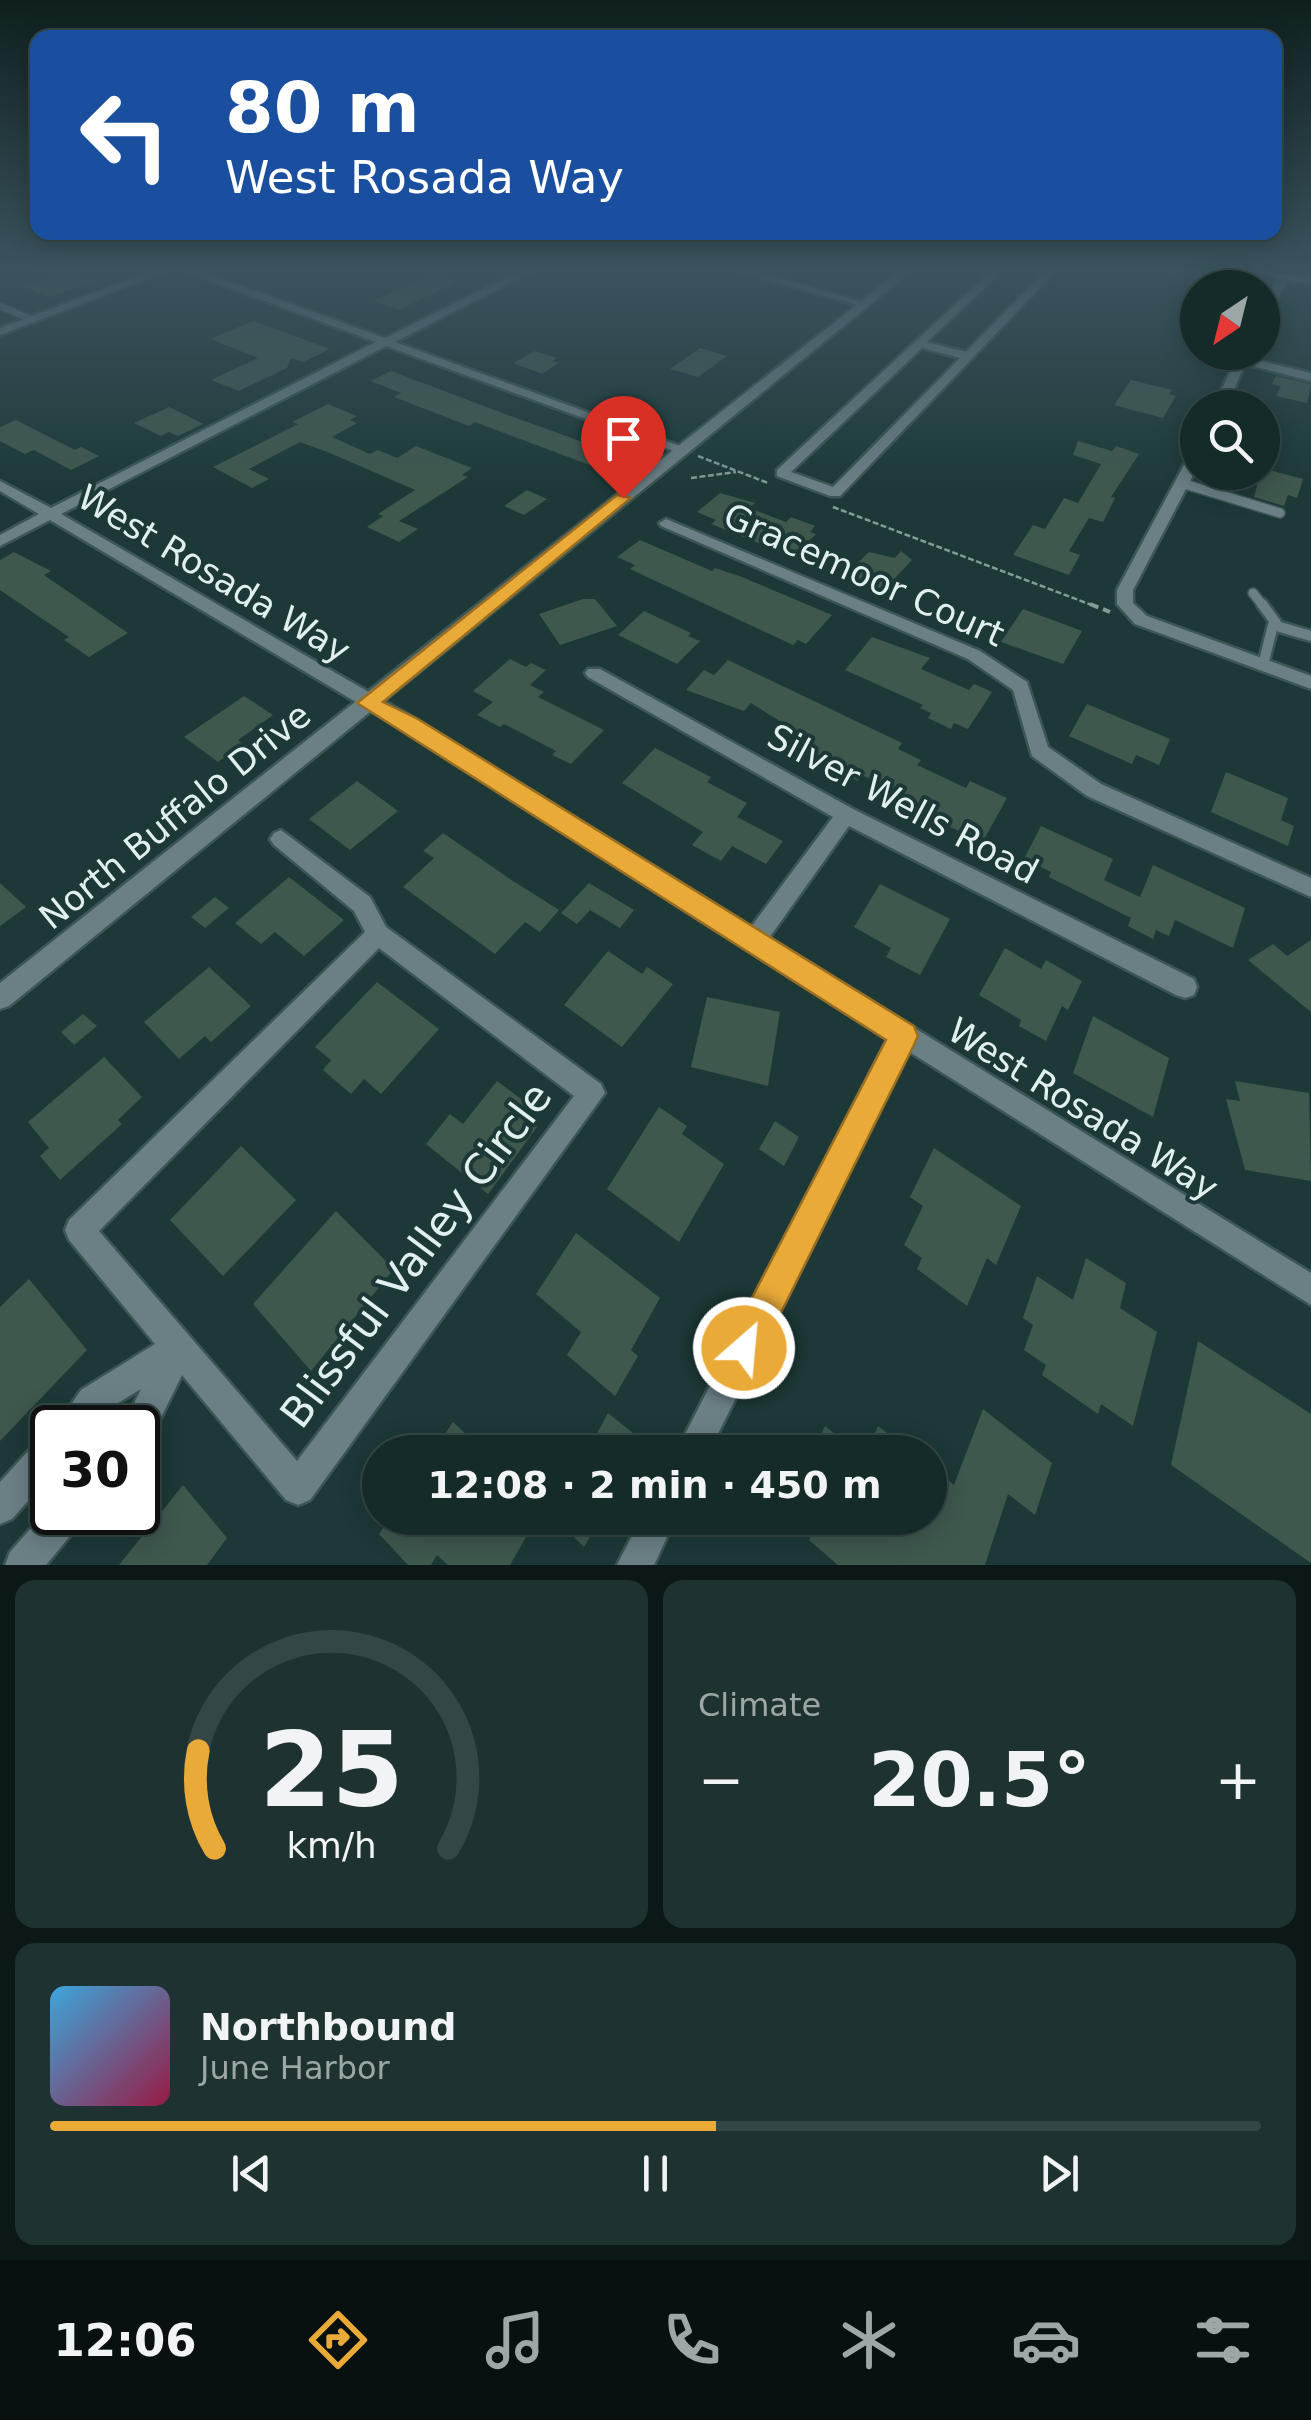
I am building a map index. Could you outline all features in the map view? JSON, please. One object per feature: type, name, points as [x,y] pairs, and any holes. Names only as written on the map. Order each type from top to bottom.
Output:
[{"type":"street","points":[[0,541],[378,345]]},
{"type":"street","points":[[392,345],[684,450]]},
{"type":"street","name":"North Buffalo Drive","points":[[0,998],[815,345]]},
{"type":"street","points":[[919,345],[782,474],[835,493],[979,345]]},
{"type":"street","points":[[924,345],[968,356]]},
{"type":"street","points":[[1280,367],[1311,377]]},
{"type":"street","name":"West Rosada Way","points":[[0,484],[410,725],[1311,1290]]},
{"type":"street","points":[[1180,484],[1123,594],[1131,613],[1311,683]]},
{"type":"street","name":"Gracemoor Court","points":[[666,523],[974,655],[1021,687],[1039,751],[1094,790],[1311,888]]},
{"type":"street","name":"Silver Wells Road","points":[[594,673],[846,815],[1185,987]]},
{"type":"street","points":[[754,941],[846,815]]},
{"type":"street","name":"Blissful Valley Circle","points":[[281,839],[362,904],[378,934],[592,1093],[298,1488],[79,1230],[378,934]]},
{"type":"street","points":[[701,1435],[904,1036]]},
{"type":"street","points":[[89,1405],[179,1347]]},
{"type":"street","points":[[150,1405],[179,1347]]},
{"type":"street","points":[[0,1507],[30,1476]]},
{"type":"street","points":[[24,1565],[49,1535]]},
{"type":"street","points":[[634,1565],[650,1535]]},
{"type":"lane","points":[[1205,490],[1280,513]]},
{"type":"lane","points":[[1211,492],[1217,490]]},
{"type":"lane","points":[[1253,593],[1276,624],[1311,636]]},
{"type":"lane","points":[[1264,666],[1276,624]]},
{"type":"path","points":[[684,450],[776,486]]},
{"type":"path","points":[[691,478],[740,472]]},
{"type":"path","points":[[830,506],[1114,613],[1131,613]]},
{"type":"building","points":[[225,345],[319,345],[330,349],[303,362],[291,358],[287,368],[239,391],[211,380],[258,358]]},
{"type":"building","points":[[700,348],[727,356],[698,377],[670,369]]},
{"type":"building","points":[[535,351],[557,358],[552,361],[559,363],[542,374],[513,363]]},
{"type":"building","points":[[391,371],[613,453],[595,467],[475,422],[469,426],[394,397],[401,393],[371,381]]},
{"type":"building","points":[[1276,376],[1311,384],[1307,403],[1280,397],[1281,386],[1272,384]]},
{"type":"building","points":[[1131,380],[1172,390],[1169,394],[1176,396],[1163,418],[1114,405]]},
{"type":"building","points":[[328,404],[357,416],[350,420],[357,423],[332,437],[370,454],[378,450],[397,458],[416,446],[472,468],[462,475],[468,477],[399,521],[418,529],[399,542],[367,527],[383,516],[378,514],[415,490],[330,453],[300,442],[249,469],[269,479],[252,488],[213,467],[298,424],[292,422]]},
{"type":"building","points":[[169,407],[203,424],[178,436],[169,432],[161,436],[134,423]]},
{"type":"building","points":[[16,420],[75,450],[81,447],[99,456],[71,470],[34,450],[25,454],[0,441],[0,427]]},
{"type":"building","points":[[1078,441],[1112,451],[1116,446],[1139,454],[1111,497],[1115,498],[1103,522],[1089,518],[1069,551],[1080,555],[1069,575],[1013,555],[1033,525],[1045,529],[1064,498],[1078,503],[1101,464],[1073,455]]},
{"type":"building","points":[[1280,473],[1303,479],[1297,498],[1288,495],[1284,506],[1254,497],[1256,490],[1280,490]]},
{"type":"building","points":[[527,490],[547,499],[524,515],[504,506]]},
{"type":"building","points":[[720,493],[755,503],[749,508],[786,522],[791,517],[815,526],[810,532],[816,534],[793,557],[711,524],[716,520],[697,512]]},
{"type":"building","points":[[640,540],[832,615],[806,644],[798,640],[793,645],[630,569],[635,565],[617,557]]},
{"type":"building","points":[[901,551],[912,560],[880,594],[865,588],[870,583],[847,573],[869,552],[895,558]]},
{"type":"building","points":[[14,552],[51,571],[44,575],[128,633],[89,657],[64,640],[69,637],[0,590],[0,560]]},
{"type":"building","points":[[583,599],[595,599],[617,626],[560,645],[539,614]]},
{"type":"building","points":[[1023,609],[1082,631],[1063,664],[1001,642]]},
{"type":"building","points":[[644,611],[700,641],[677,664],[618,635]]},
{"type":"building","points":[[872,637],[930,658],[921,669],[969,690],[974,684],[992,692],[968,729],[954,723],[951,729],[928,718],[931,713],[920,708],[923,705],[845,670]]},
{"type":"building","points":[[510,659],[546,670],[530,685],[544,692],[538,697],[604,730],[571,764],[552,755],[556,751],[504,724],[500,727],[477,715],[493,702],[473,691]]},
{"type":"building","points":[[728,660],[902,743],[898,749],[921,760],[917,765],[966,788],[970,781],[1007,798],[983,841],[919,814],[924,806],[862,775],[858,781],[789,744],[799,733],[751,703],[744,711],[686,690],[704,670],[714,675]]},
{"type":"building","points":[[244,696],[273,715],[238,740],[243,744],[218,762],[184,737]]},
{"type":"building","points":[[1087,704],[1170,739],[1159,765],[1136,755],[1132,764],[1069,736]]},
{"type":"building","points":[[655,748],[711,777],[707,782],[747,803],[737,817],[783,841],[766,864],[732,846],[721,861],[692,845],[703,832],[622,783]]},
{"type":"building","points":[[1226,772],[1288,798],[1281,820],[1294,826],[1288,846],[1211,812]]},
{"type":"building","points":[[357,781],[398,811],[350,850],[309,819]]},
{"type":"building","points":[[1041,826],[1113,859],[1104,880],[1140,897],[1153,865],[1245,908],[1233,948],[1175,920],[1169,936],[1156,930],[1153,939],[1128,926],[1131,918],[1049,877],[1051,872],[1024,859]]},
{"type":"building","points":[[443,833],[559,910],[540,932],[525,922],[495,954],[403,887],[434,858],[423,851]]},
{"type":"building","points":[[289,877],[344,920],[304,956],[275,932],[261,944],[235,923]]},
{"type":"building","points":[[0,883],[26,907],[0,926]]},
{"type":"building","points":[[589,883],[634,910],[620,928],[590,910],[577,924],[561,913]]},
{"type":"building","points":[[880,884],[950,919],[920,975],[886,957],[891,948],[854,927]]},
{"type":"building","points":[[215,897],[229,908],[205,928],[191,917]]},
{"type":"building","points":[[1311,940],[1311,1012],[1248,960],[1273,944],[1287,956]]},
{"type":"building","points":[[1005,948],[1041,969],[1046,960],[1082,981],[1068,1010],[1062,1006],[1046,1041],[1019,1026],[1021,1020],[979,995]]},
{"type":"building","points":[[608,951],[642,974],[647,967],[673,984],[622,1047],[564,1005]]},
{"type":"building","points":[[209,967],[251,1006],[211,1042],[205,1036],[179,1059],[144,1022]]},
{"type":"building","points":[[377,982],[439,1029],[381,1094],[364,1079],[351,1094],[323,1070],[331,1060],[315,1047]]},
{"type":"building","points":[[707,997],[780,1012],[768,1086],[691,1067]]},
{"type":"building","points":[[83,1014],[97,1026],[74,1045],[61,1032]]},
{"type":"building","points":[[1093,1016],[1169,1058],[1153,1117],[1073,1073]]},
{"type":"building","points":[[104,1057],[142,1097],[118,1120],[122,1124],[60,1180],[40,1156],[49,1148],[28,1122]]},
{"type":"building","points":[[497,1081],[532,1107],[524,1117],[537,1127],[488,1194],[426,1144],[450,1114],[463,1124]]},
{"type":"building","points":[[1235,1081],[1309,1093],[1311,1181],[1245,1170],[1226,1099],[1240,1101]]},
{"type":"building","points":[[659,1107],[687,1126],[682,1134],[724,1164],[679,1242],[607,1189]]},
{"type":"building","points":[[775,1121],[799,1137],[784,1166],[759,1149]]},
{"type":"building","points":[[241,1146],[296,1200],[223,1276],[170,1220]]},
{"type":"building","points":[[934,1148],[1021,1206],[996,1265],[987,1258],[967,1306],[917,1269],[922,1258],[904,1245],[923,1206],[910,1197]]},
{"type":"building","points":[[336,1211],[394,1269],[311,1371],[253,1304]]},
{"type":"building","points":[[576,1233],[660,1298],[631,1350],[638,1356],[615,1396],[567,1355],[581,1332],[536,1294]]},
{"type":"building","points":[[1086,1258],[1126,1283],[1120,1308],[1157,1332],[1133,1426],[1101,1404],[1098,1414],[1042,1375],[1046,1365],[1024,1350],[1033,1325],[1023,1318],[1037,1276],[1073,1300]]},
{"type":"building","points":[[29,1279],[87,1350],[34,1405],[30,1405],[0,1441],[0,1307]]},
{"type":"building","points":[[1198,1341],[1311,1414],[1311,1563],[1171,1465]]},
{"type":"building","points":[[983,1409],[1052,1463],[1035,1515],[1008,1494],[985,1565],[838,1565],[809,1540],[811,1535],[947,1535],[947,1479],[954,1485]]},
{"type":"building","points":[[608,1413],[636,1435],[596,1435]]},
{"type":"building","points":[[453,1422],[467,1435],[444,1435]]},
{"type":"building","points":[[825,1426],[836,1435],[821,1435]]},
{"type":"building","points":[[878,1426],[890,1435],[874,1435]]},
{"type":"building","points":[[183,1485],[227,1538],[207,1565],[119,1565],[143,1535],[160,1535],[160,1514]]},
{"type":"building","points":[[380,1535],[527,1535],[510,1565],[448,1565],[437,1555],[431,1565],[408,1565]]},
{"type":"building","points":[[572,1535],[591,1535],[584,1547]]},
{"type":"route","points":[[623,498],[368,703],[410,725],[904,1036],[744,1348]]}]
